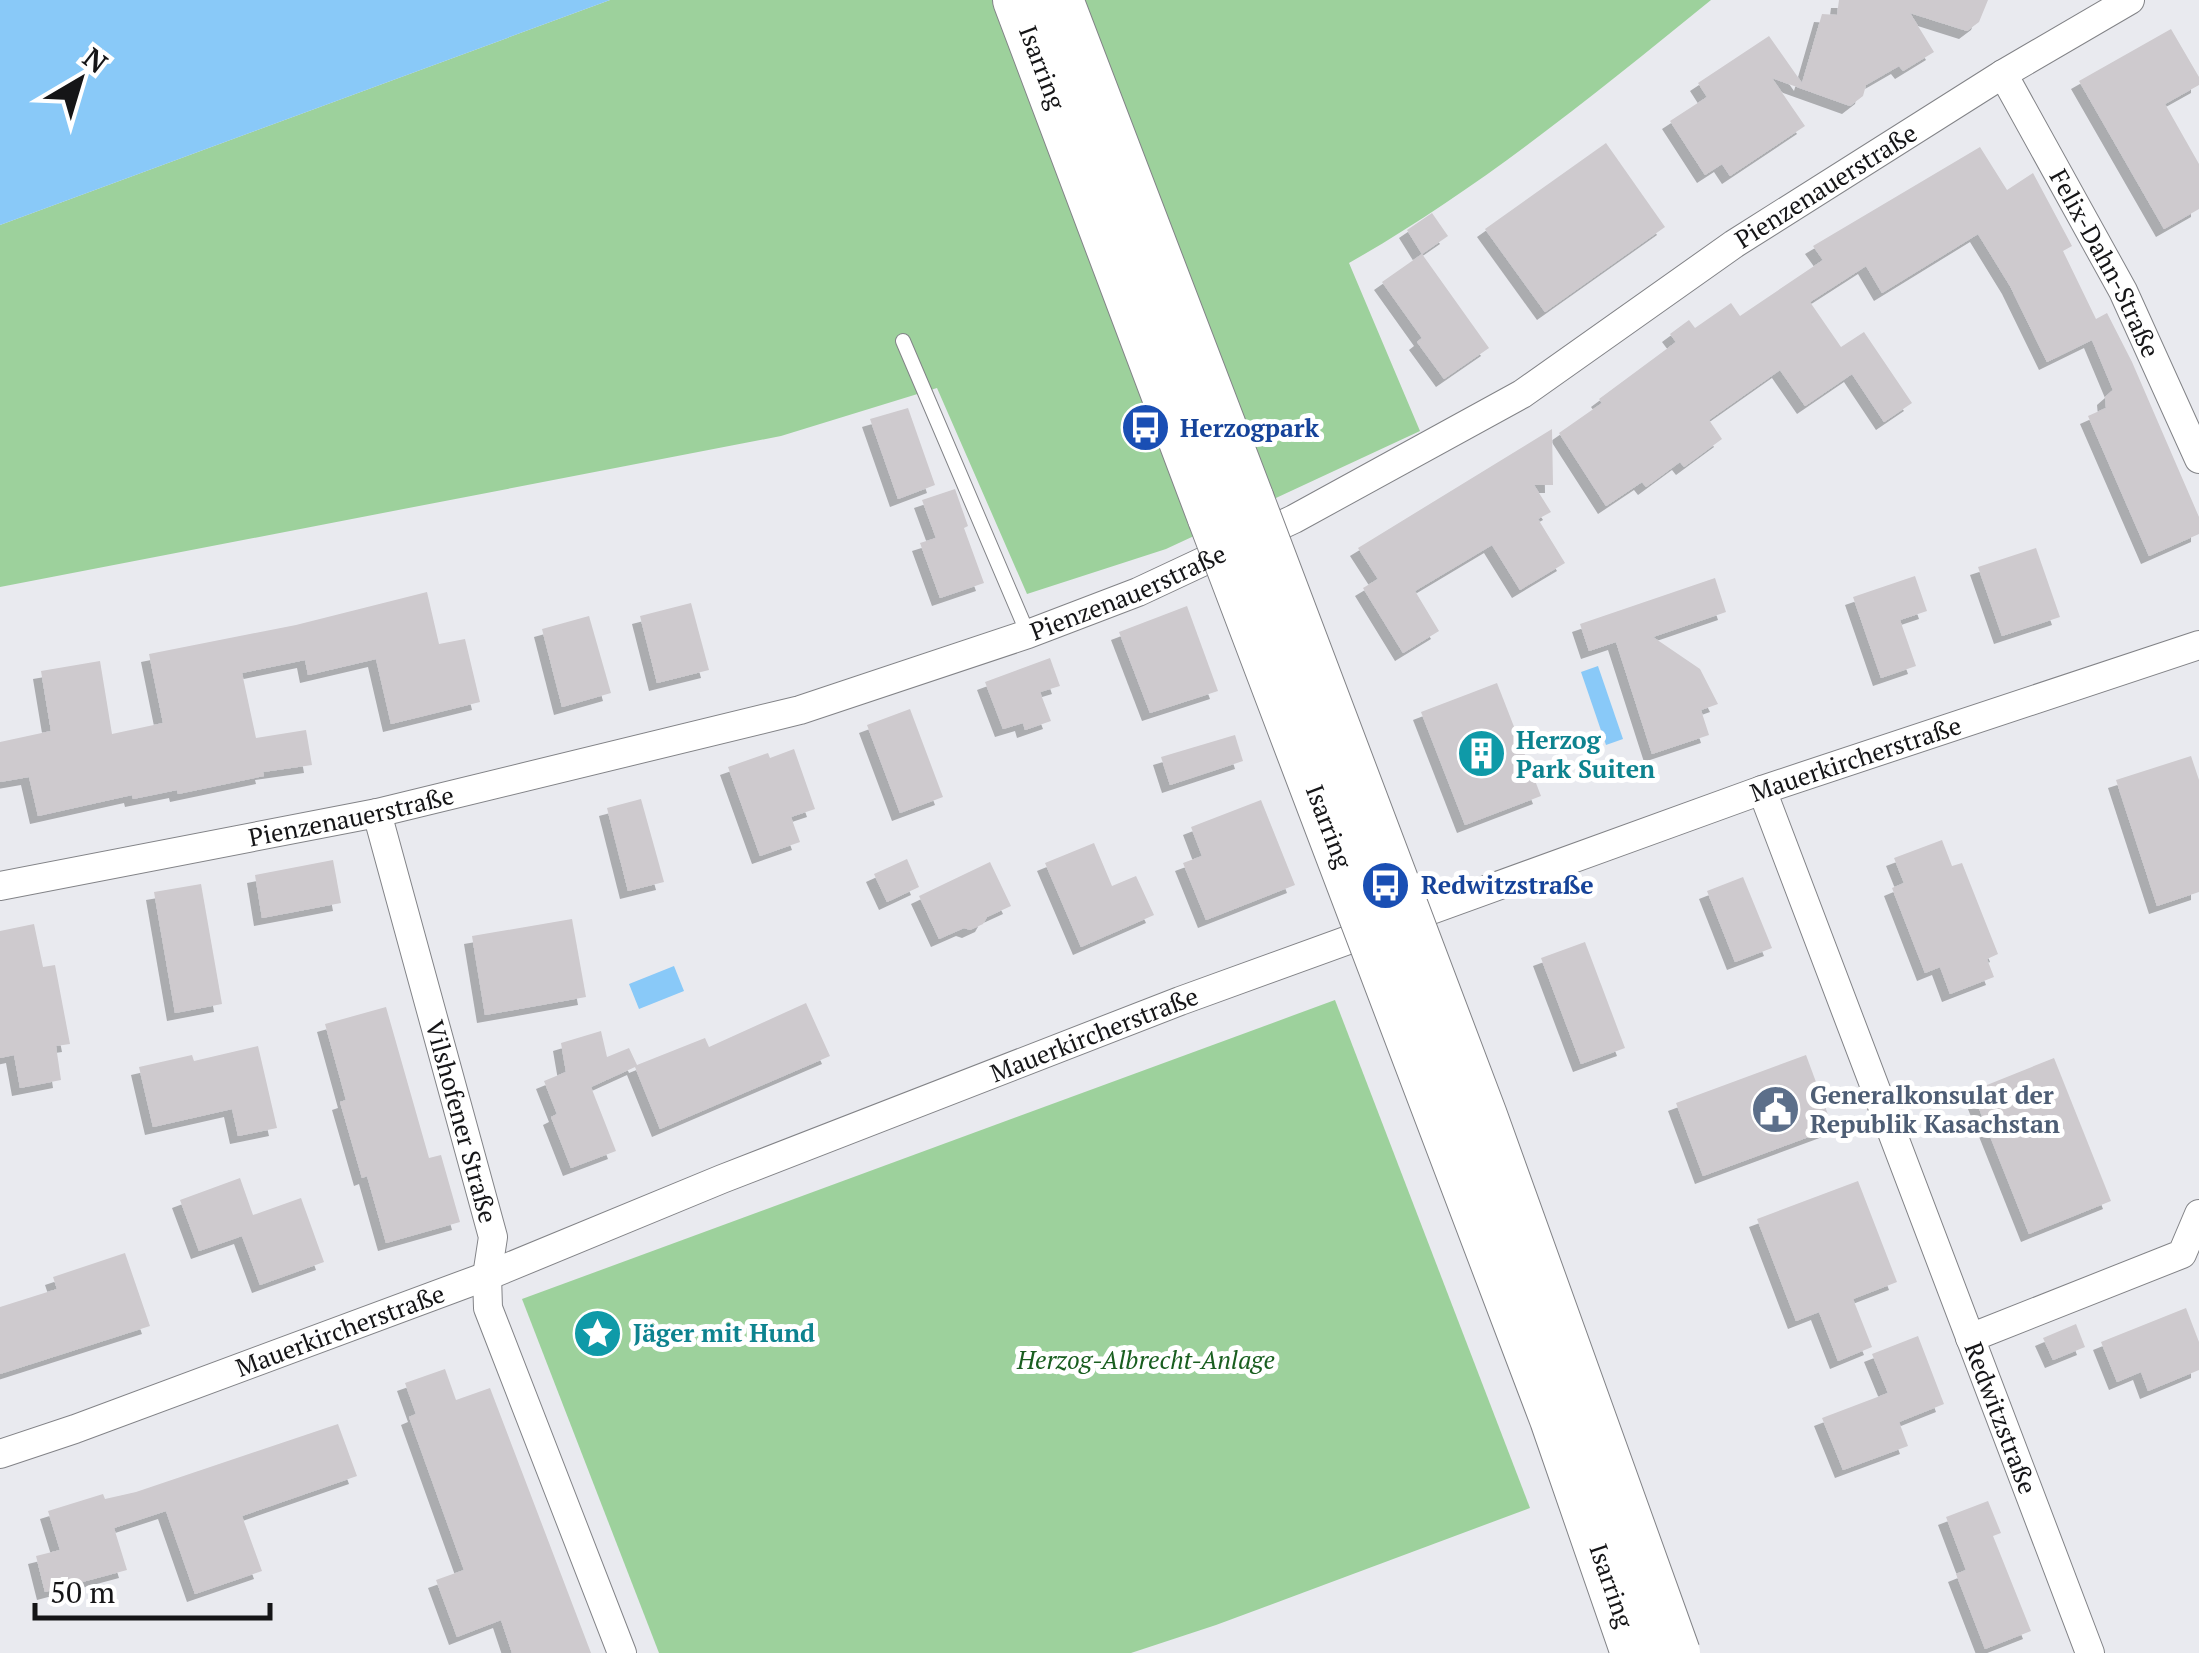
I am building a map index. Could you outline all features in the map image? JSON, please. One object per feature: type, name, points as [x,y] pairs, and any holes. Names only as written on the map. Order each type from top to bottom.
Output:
[{"type":"highway","name":"Isarring","points":[[1017,0],[1055,27],[1231,509],[1635,1653]]},
{"type":"highway","name":"Isarring","points":[[1231,509],[1476,1098],[1676,1653]]},
{"type":"street","name":"Pienzenauerstraße","points":[[0,886],[377,813],[800,710],[1028,634],[1194,568],[1294,520],[1522,394],[1734,244],[2003,74],[2130,0]]},
{"type":"street","name":"Felix-Dahn-Straße","points":[[2003,74],[2122,292],[2199,459]]},
{"type":"street","name":"Mauerkircherstraße","points":[[0,1454],[486,1276],[722,1179],[1180,1001],[1762,790],[2199,645]]},
{"type":"street","name":"Redwitzstraße","points":[[1762,790],[2090,1653]]},
{"type":"street","name":"Vilshofener Straße","points":[[377,813],[492,1238],[486,1276],[488,1308],[622,1653]]},
{"type":"street","points":[[1970,1338],[2182,1254],[2199,1214]]},
{"type":"lane","points":[[903,341],[1028,634]]},
{"type":"green space","points":[[610,0],[1711,0],[1490,172],[1349,263],[1420,431],[1166,549],[1027,594],[937,388],[781,436],[0,587],[0,225]]},
{"type":"green space","name":"Herzog-Albrecht-Anlage","points":[[1335,1000],[1530,1508],[1131,1653],[659,1653],[522,1299]]},
{"type":"water","points":[[0,0],[610,0],[0,225]]},
{"type":"water","points":[[1598,666],[1623,739],[1606,745],[1581,672]]},
{"type":"water","points":[[674,966],[684,991],[639,1009],[629,984]]},
{"type":"building","points":[[1839,0],[1988,0],[1979,22],[1967,31],[1910,13],[1934,52],[1903,71],[1899,66],[1866,85],[1863,96],[1850,106],[1772,78],[1805,126],[1730,176],[1722,164],[1705,175],[1670,121],[1707,97],[1698,83],[1769,36],[1802,83],[1822,14],[1837,15]]},
{"type":"building","points":[[2171,29],[2199,77],[2199,85],[2165,104],[2199,164],[2199,209],[2164,229],[2079,81]]},
{"type":"building","points":[[1606,143],[1665,227],[1545,312],[1485,229]]},
{"type":"building","points":[[1980,147],[2007,190],[2033,173],[2072,246],[2063,251],[2096,319],[2107,313],[2132,362],[2199,517],[2199,534],[2149,556],[2088,416],[2106,408],[2105,397],[2113,390],[2092,340],[2047,362],[2010,286],[1978,234],[1882,293],[1866,266],[1810,302],[1841,347],[1864,332],[1912,403],[1884,422],[1852,374],[1805,406],[1780,370],[1709,420],[1722,439],[1684,467],[1680,462],[1646,487],[1642,482],[1606,506],[1559,433],[1676,342],[1670,334],[1689,320],[1695,328],[1731,303],[1740,316],[1823,260],[1813,246]]},
{"type":"building","points":[[1432,213],[1448,236],[1422,254],[1407,230]]},
{"type":"building","points":[[1422,254],[1489,348],[1444,379],[1417,342],[1422,338],[1382,282]]},
{"type":"building","points":[[908,408],[935,485],[898,499],[870,419]]},
{"type":"building","points":[[1552,429],[1553,485],[1534,485],[1551,512],[1538,519],[1565,563],[1520,590],[1492,545],[1415,591],[1439,631],[1403,653],[1363,588],[1378,579],[1358,548]]},
{"type":"building","points":[[955,489],[984,583],[940,598],[920,543],[936,538],[922,500]]},
{"type":"building","points":[[2036,548],[2060,617],[2002,636],[1978,567]]},
{"type":"building","points":[[1915,576],[1927,611],[1900,620],[1916,666],[1881,678],[1853,597]]},
{"type":"building","points":[[1715,578],[1726,612],[1653,637],[1700,669],[1718,704],[1701,710],[1709,735],[1652,754],[1616,642],[1589,651],[1580,624]]},
{"type":"building","points":[[427,592],[439,644],[465,639],[480,702],[391,724],[376,659],[308,675],[305,660],[242,673],[256,738],[306,730],[312,765],[263,772],[264,776],[178,794],[177,790],[133,799],[132,795],[38,816],[29,777],[0,782],[0,742],[51,731],[41,671],[100,661],[112,734],[163,723],[149,654],[296,625]]},
{"type":"building","points":[[691,603],[709,670],[657,683],[640,616]]},
{"type":"building","points":[[1187,606],[1218,691],[1150,713],[1119,632]]},
{"type":"building","points":[[589,616],[611,693],[562,707],[542,629]]},
{"type":"building","points":[[1050,658],[1060,686],[1040,692],[1051,721],[1025,730],[1023,723],[1003,729],[985,682]]},
{"type":"building","name":"Herzog Park Suiten","points":[[1497,683],[1541,796],[1465,825],[1421,712]]},
{"type":"building","points":[[910,709],[943,797],[900,813],[867,725]]},
{"type":"building","points":[[1235,735],[1243,761],[1170,785],[1161,757]]},
{"type":"building","points":[[794,749],[815,809],[791,817],[800,842],[760,856],[728,767]]},
{"type":"building","points":[[2191,756],[2199,780],[2199,892],[2157,906],[2116,780]]},
{"type":"building","points":[[641,799],[664,882],[628,891],[607,808]]},
{"type":"building","points":[[1261,800],[1295,885],[1206,920],[1183,863],[1202,856],[1191,827]]},
{"type":"building","points":[[1942,840],[1952,866],[1962,863],[1998,954],[1987,959],[1994,977],[1950,994],[1940,967],[1925,973],[1892,888],[1904,883],[1894,858]]},
{"type":"building","points":[[1094,843],[1112,886],[1136,876],[1154,915],[1081,947],[1045,863]]},
{"type":"building","points":[[907,859],[919,887],[887,902],[874,874]]},
{"type":"building","points":[[333,860],[341,903],[262,918],[255,875]]},
{"type":"building","points":[[990,862],[1011,906],[970,930],[964,928],[939,939],[919,896]]},
{"type":"building","points":[[1743,877],[1772,948],[1735,962],[1707,891]]},
{"type":"building","points":[[201,884],[222,1004],[175,1013],[154,892]]},
{"type":"building","points":[[572,919],[586,997],[485,1015],[472,936]]},
{"type":"building","points":[[34,924],[43,967],[55,965],[70,1044],[56,1046],[61,1080],[20,1088],[14,1055],[0,1058],[0,931]]},
{"type":"building","points":[[1585,942],[1625,1048],[1581,1064],[1541,958]]},
{"type":"building","points":[[806,1003],[830,1056],[660,1129],[635,1067],[591,1087],[616,1151],[571,1168],[551,1117],[557,1114],[544,1081],[566,1072],[561,1043],[601,1031],[607,1057],[629,1048],[637,1065],[705,1038],[709,1047]]},
{"type":"building","points":[[386,1007],[429,1158],[441,1155],[460,1222],[386,1243],[340,1102],[346,1100],[325,1024]]},
{"type":"building","points":[[258,1046],[277,1128],[238,1136],[232,1109],[153,1127],[139,1067],[192,1055],[194,1061]]},
{"type":"building","points":[[1806,1055],[1833,1128],[1703,1176],[1676,1103]]},
{"type":"building","points":[[2054,1058],[2111,1201],[2029,1234],[1972,1091]]},
{"type":"building","points":[[240,1178],[253,1215],[301,1198],[324,1262],[260,1285],[242,1236],[199,1251],[180,1200]]},
{"type":"building","points":[[1858,1181],[1897,1282],[1853,1299],[1872,1347],[1838,1361],[1819,1312],[1796,1321],[1757,1219]]},
{"type":"building","points":[[125,1253],[150,1326],[0,1374],[0,1307],[57,1289],[53,1277]]},
{"type":"building","points":[[2186,1308],[2199,1342],[2199,1370],[2148,1391],[2141,1372],[2117,1382],[2101,1342]]},
{"type":"building","points":[[2076,1324],[2085,1347],[2053,1360],[2043,1338]]},
{"type":"building","points":[[1918,1336],[1944,1404],[1899,1422],[1908,1446],[1843,1470],[1822,1418],[1888,1393],[1872,1354]]},
{"type":"building","points":[[445,1369],[456,1400],[490,1388],[591,1653],[512,1653],[501,1620],[457,1637],[436,1580],[464,1570],[409,1417],[416,1414],[405,1383]]},
{"type":"building","points":[[338,1424],[357,1476],[242,1516],[262,1571],[195,1594],[166,1511],[114,1528],[127,1570],[45,1592],[36,1556],[60,1550],[48,1511],[103,1494],[105,1499],[136,1492]]},
{"type":"building","points":[[1988,1501],[2001,1533],[1993,1536],[2031,1631],[1985,1649],[1956,1574],[1966,1570],[1946,1517]]},
{"type":"place","name":"Herzogpark","points":[[1145,428]]},
{"type":"place","name":"Herzog Park Suiten","points":[[1481,754]]},
{"type":"place","name":"Redwitzstraße","points":[[1386,885]]},
{"type":"place","name":"Generalkonsulat der Republik Kasachstan","points":[[1775,1109]]},
{"type":"place","name":"Jäger mit Hund","points":[[598,1333]]}]
